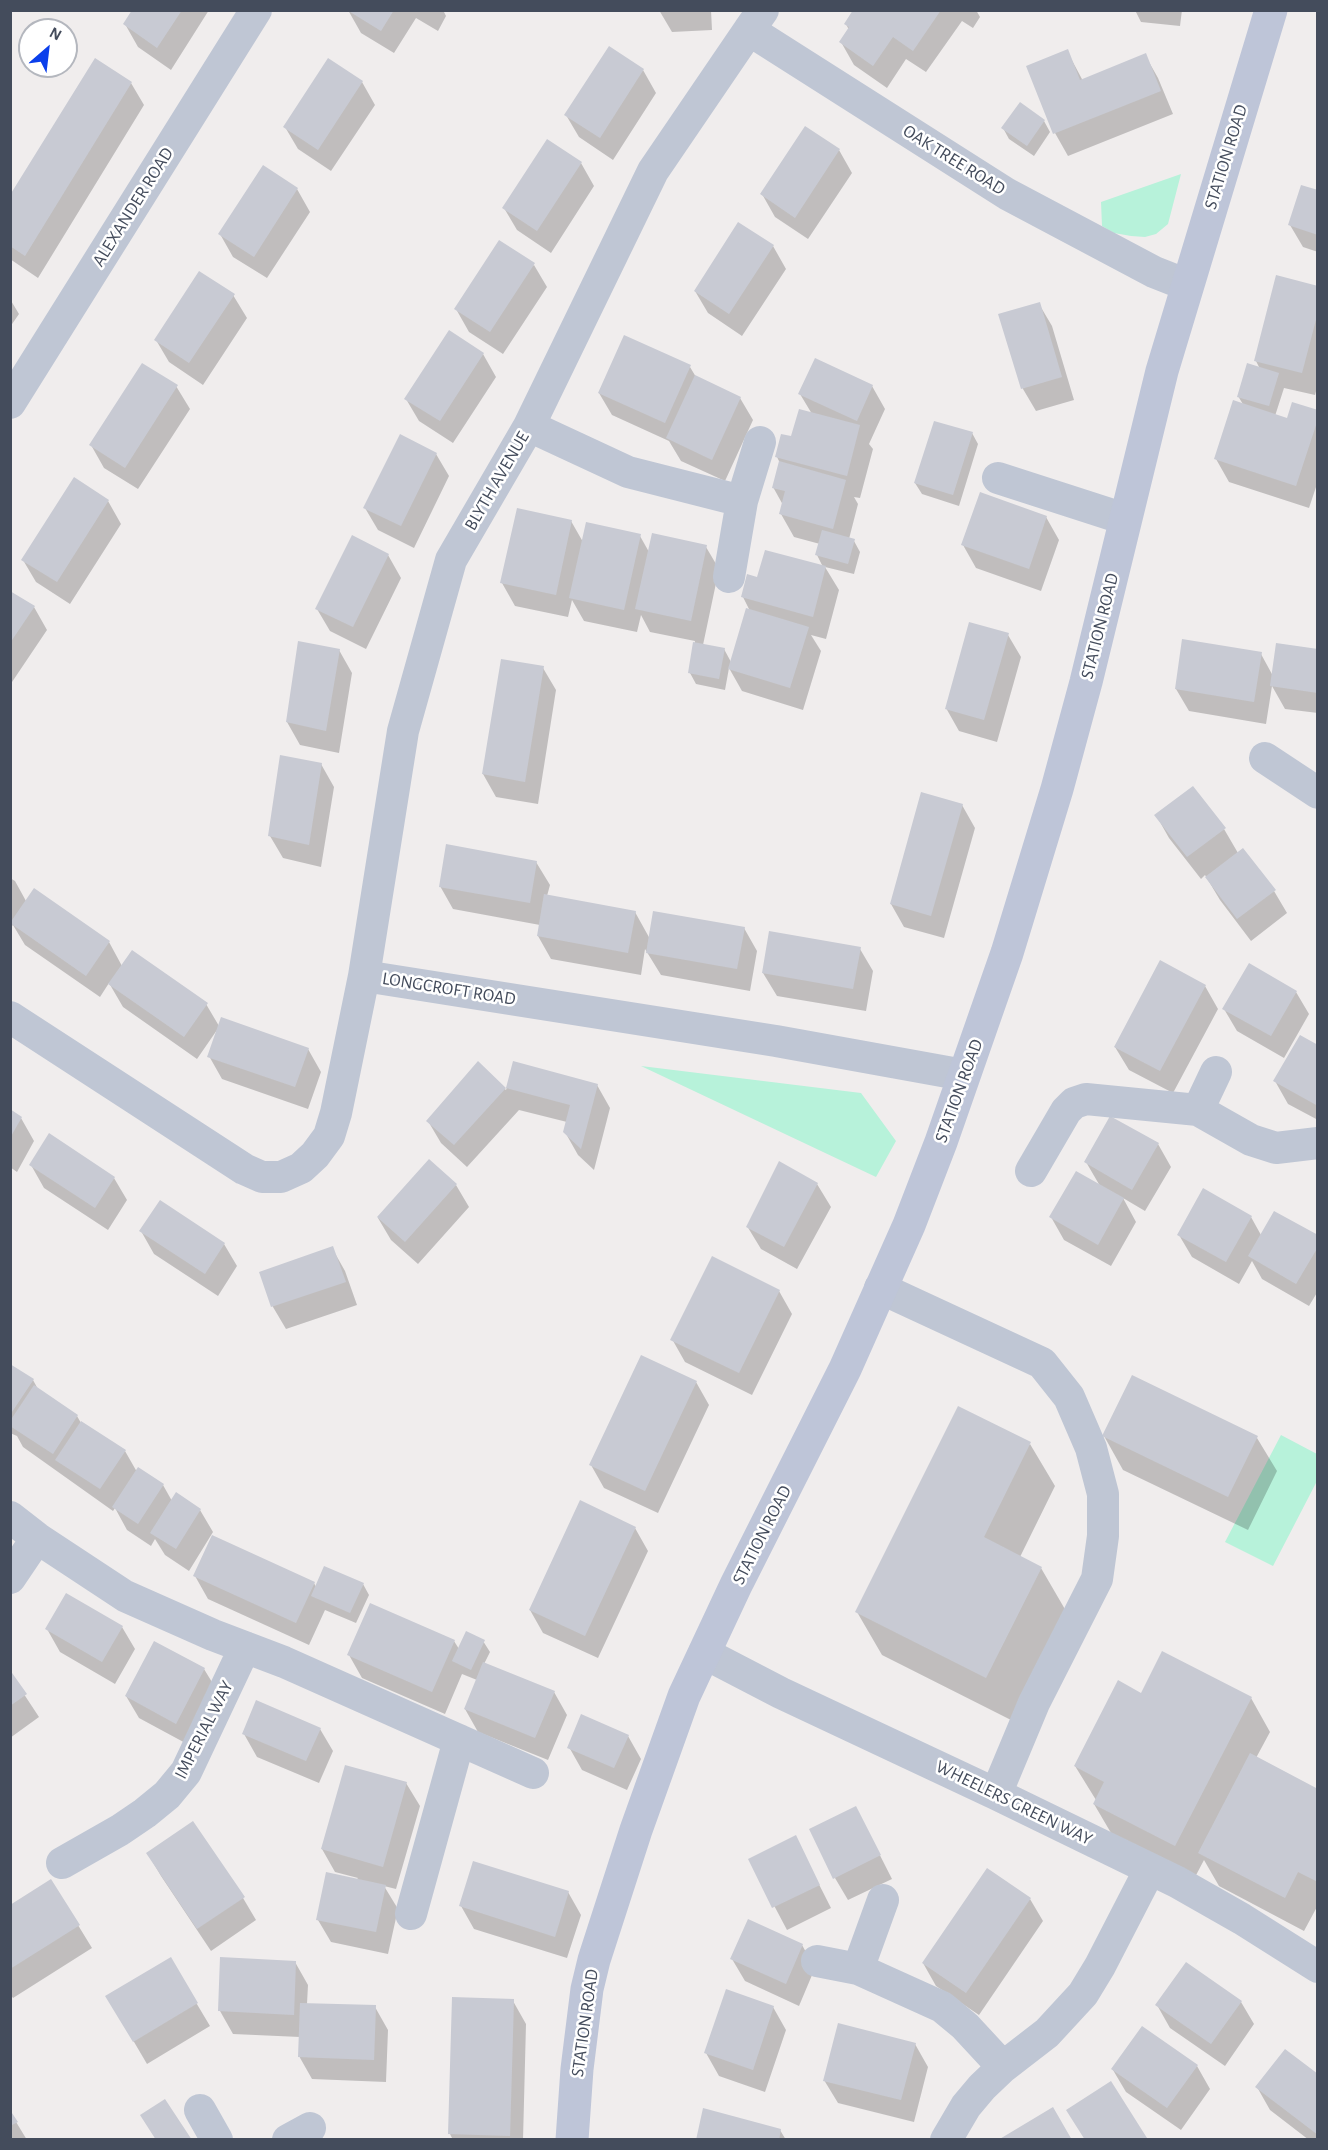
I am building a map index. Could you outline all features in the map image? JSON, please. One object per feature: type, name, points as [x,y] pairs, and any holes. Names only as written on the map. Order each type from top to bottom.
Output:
[{"type":"street","name":"ALEXANDER ROAD","points":[[10,403],[256,10]]},
{"type":"street","name":"STATION ROAD","points":[[572,2139],[577,2068],[586,1999],[594,1960],[640,1819],[684,1696],[845,1369],[909,1225],[1007,953],[1086,682],[1147,427],[1187,285],[1271,10]]},
{"type":"street","name":"OAK TREE ROAD","points":[[756,20],[1007,194],[1154,272],[1187,285]]},
{"type":"street","name":"BLYTH AVENUE","points":[[364,976],[403,731],[452,560],[529,426],[653,171],[756,20]]},
{"type":"street","points":[[529,426],[628,472],[742,501]]},
{"type":"street","points":[[729,577],[742,501],[760,441]]},
{"type":"street","points":[[998,478],[1125,519]]},
{"type":"street","points":[[1264,758],[1317,793]]},
{"type":"street","name":"LONGCROFT ROAD","points":[[10,1017],[244,1169],[262,1177],[281,1177],[301,1168],[315,1155],[329,1136],[336,1113],[364,976],[776,1041],[964,1075]]},
{"type":"street","points":[[1197,1110],[1216,1072]]},
{"type":"street","points":[[1031,1171],[1066,1111],[1074,1103],[1086,1099],[1197,1110],[1251,1140],[1276,1148],[1317,1143]]},
{"type":"street","points":[[880,1288],[1042,1363],[1069,1397],[1091,1448],[1103,1494],[1103,1536],[1097,1579],[1034,1703],[996,1794]]},
{"type":"street","points":[[10,1517],[37,1538],[125,1596],[284,1662],[533,1773]]},
{"type":"street","points":[[10,1578],[37,1538]]},
{"type":"street","name":"IMPERIAL WAY","points":[[62,1863],[120,1830],[167,1795],[186,1772],[245,1647]]},
{"type":"street","name":"WHEELERS GREEN WAY","points":[[704,1653],[781,1693],[1177,1881],[1317,1967]]},
{"type":"street","points":[[411,1914],[459,1740]]},
{"type":"street","points":[[946,2139],[966,2106],[982,2087],[1003,2067],[1047,2033],[1083,1994],[1150,1869]]},
{"type":"street","points":[[858,1969],[883,1900]]},
{"type":"street","points":[[817,1961],[858,1969],[942,2007],[965,2026],[1003,2067]]},
{"type":"street","points":[[200,2110],[217,2139]]},
{"type":"green space","points":[[1181,174],[1168,224],[1156,234],[1145,237],[1131,236],[1114,233],[1102,226],[1101,202]]},
{"type":"green space","points":[[641,1066],[861,1093],[896,1141],[876,1177]]},
{"type":"green space","points":[[1281,1435],[1317,1454],[1317,1481],[1273,1566],[1225,1542]]},
{"type":"building","points":[[132,10],[182,10],[157,48],[123,24]]},
{"type":"building","points":[[347,10],[394,10],[381,31]]},
{"type":"building","points":[[853,10],[941,10],[913,51],[893,37],[873,66],[839,42],[849,27],[844,24]]},
{"type":"building","points":[[609,46],[644,69],[600,138],[564,115]]},
{"type":"building","points":[[1068,49],[1080,80],[1146,53],[1161,91],[1053,134],[1026,66]]},
{"type":"building","points":[[95,58],[132,82],[25,256],[10,246],[10,195]]},
{"type":"building","points":[[328,58],[363,81],[318,150],[283,127]]},
{"type":"building","points":[[1020,102],[1045,120],[1027,146],[1001,128]]},
{"type":"building","points":[[805,126],[840,149],[795,218],[760,194]]},
{"type":"building","points":[[547,139],[582,162],[537,231],[502,208]]},
{"type":"building","points":[[263,165],[298,188],[254,257],[218,234]]},
{"type":"building","points":[[1301,185],[1318,190],[1318,235],[1288,225]]},
{"type":"building","points":[[738,222],[774,245],[729,314],[694,291]]},
{"type":"building","points":[[499,240],[535,263],[490,332],[454,309]]},
{"type":"building","points":[[199,271],[235,294],[189,363],[154,340]]},
{"type":"building","points":[[1276,275],[1318,286],[1318,312],[1302,373],[1254,361]]},
{"type":"building","points":[[1040,302],[1062,377],[1021,389],[998,314]]},
{"type":"building","points":[[449,330],[484,353],[440,421],[404,399]]},
{"type":"building","points":[[624,335],[691,365],[665,423],[598,393]]},
{"type":"building","points":[[815,358],[873,385],[857,421],[798,394]]},
{"type":"building","points":[[142,363],[178,385],[125,468],[89,445]]},
{"type":"building","points":[[1247,363],[1279,373],[1269,406],[1237,397]]},
{"type":"building","points":[[695,375],[741,397],[712,460],[666,438]]},
{"type":"building","points":[[1233,400],[1287,418],[1292,402],[1318,410],[1318,419],[1296,486],[1214,459]]},
{"type":"building","points":[[799,409],[860,425],[847,476],[775,457],[781,434],[791,436]]},
{"type":"building","points":[[934,421],[973,432],[953,495],[914,483]]},
{"type":"building","points":[[400,434],[437,453],[401,526],[363,508]]},
{"type":"building","points":[[779,461],[846,480],[833,529],[779,514],[785,491],[772,488]]},
{"type":"building","points":[[74,477],[109,500],[57,582],[21,560]]},
{"type":"building","points":[[980,492],[1047,516],[1029,569],[961,545]]},
{"type":"building","points":[[517,508],[572,520],[556,595],[500,583]]},
{"type":"building","points":[[586,522],[641,534],[624,610],[569,598]]},
{"type":"building","points":[[822,530],[855,539],[848,564],[815,555]]},
{"type":"building","points":[[652,533],[707,545],[691,621],[635,609]]},
{"type":"building","points":[[352,535],[389,554],[353,627],[315,609]]},
{"type":"building","points":[[765,550],[826,566],[813,617],[741,597],[747,574],[757,577]]},
{"type":"building","points":[[10,591],[35,606],[10,643]]},
{"type":"building","points":[[746,608],[809,627],[790,688],[728,669]]},
{"type":"building","points":[[969,622],[1009,633],[984,720],[945,709]]},
{"type":"building","points":[[1182,639],[1262,652],[1254,702],[1175,689]]},
{"type":"building","points":[[298,641],[340,649],[326,731],[286,722]]},
{"type":"building","points":[[693,642],[725,648],[719,679],[688,673]]},
{"type":"building","points":[[1276,643],[1318,649],[1318,693],[1270,686]]},
{"type":"building","points":[[501,659],[544,666],[525,782],[482,774]]},
{"type":"building","points":[[280,755],[322,763],[309,845],[268,836]]},
{"type":"building","points":[[1193,786],[1226,828],[1187,857],[1154,815]]},
{"type":"building","points":[[921,792],[963,804],[931,916],[890,904]]},
{"type":"building","points":[[446,844],[537,861],[530,903],[439,887]]},
{"type":"building","points":[[1243,848],[1276,890],[1237,919],[1205,877]]},
{"type":"building","points":[[34,888],[110,941],[86,976],[10,923]]},
{"type":"building","points":[[544,894],[636,911],[628,953],[537,936]]},
{"type":"building","points":[[653,911],[745,927],[737,969],[646,953]]},
{"type":"building","points":[[769,931],[861,947],[853,989],[762,973]]},
{"type":"building","points":[[132,950],[208,1003],[184,1037],[108,984]]},
{"type":"building","points":[[1160,960],[1206,985],[1160,1071],[1114,1047]]},
{"type":"building","points":[[1249,963],[1297,991],[1271,1036],[1222,1009]]},
{"type":"building","points":[[221,1017],[309,1048],[295,1087],[207,1057]]},
{"type":"building","points":[[1300,1035],[1318,1045],[1318,1106],[1273,1081]]},
{"type":"building","points":[[478,1061],[506,1088],[454,1145],[426,1121]]},
{"type":"building","points":[[513,1061],[598,1084],[581,1149],[563,1132],[570,1105],[506,1088]]},
{"type":"building","points":[[10,1109],[22,1117],[10,1138]]},
{"type":"building","points":[[1110,1116],[1159,1143],[1132,1190],[1084,1162]]},
{"type":"building","points":[[49,1133],[115,1177],[95,1208],[29,1165]]},
{"type":"building","points":[[429,1159],[457,1184],[405,1242],[377,1217]]},
{"type":"building","points":[[779,1161],[818,1183],[784,1247],[746,1227]]},
{"type":"building","points":[[1076,1171],[1124,1198],[1098,1245],[1049,1217]]},
{"type":"building","points":[[1203,1188],[1252,1216],[1226,1262],[1177,1235]]},
{"type":"building","points":[[160,1200],[225,1243],[205,1274],[139,1231]]},
{"type":"building","points":[[1274,1211],[1318,1235],[1318,1247],[1296,1284],[1248,1256]]},
{"type":"building","points":[[333,1246],[346,1282],[271,1307],[259,1272]]},
{"type":"building","points":[[712,1256],[780,1290],[739,1373],[670,1340]]},
{"type":"building","points":[[641,1355],[697,1381],[645,1491],[589,1465]]},
{"type":"building","points":[[10,1364],[34,1379],[10,1415]]},
{"type":"building","points":[[1132,1375],[1258,1436],[1228,1497],[1102,1436]]},
{"type":"building","points":[[34,1385],[78,1415],[53,1454],[10,1426],[10,1421]]},
{"type":"building","points":[[958,1406],[1031,1442],[984,1537],[1042,1567],[986,1678],[855,1612]]},
{"type":"building","points":[[81,1421],[126,1450],[100,1489],[55,1460]]},
{"type":"building","points":[[138,1467],[164,1484],[138,1524],[112,1507]]},
{"type":"building","points":[[176,1492],[201,1509],[176,1549],[150,1533]]},
{"type":"building","points":[[580,1500],[636,1527],[585,1636],[529,1610]]},
{"type":"building","points":[[212,1535],[315,1582],[296,1623],[193,1576]]},
{"type":"building","points":[[324,1566],[364,1583],[350,1613],[311,1596]]},
{"type":"building","points":[[66,1593],[123,1626],[102,1662],[45,1629]]},
{"type":"building","points":[[370,1603],[455,1640],[432,1692],[347,1655]]},
{"type":"building","points":[[466,1631],[485,1640],[471,1670],[452,1661]]},
{"type":"building","points":[[154,1641],[205,1668],[176,1724],[125,1696]]},
{"type":"building","points":[[1162,1651],[1252,1697],[1175,1846],[1093,1804],[1104,1782],[1074,1766],[1118,1680],[1141,1693]]},
{"type":"building","points":[[483,1662],[555,1691],[535,1738],[464,1709]]},
{"type":"building","points":[[10,1670],[27,1694],[10,1706]]},
{"type":"building","points":[[256,1700],[321,1728],[306,1761],[242,1734]]},
{"type":"building","points":[[581,1714],[629,1735],[614,1768],[567,1748]]},
{"type":"building","points":[[1250,1753],[1318,1789],[1318,1882],[1298,1872],[1285,1898],[1198,1853]]},
{"type":"building","points":[[345,1765],[407,1782],[383,1867],[321,1849]]},
{"type":"building","points":[[856,1806],[881,1855],[833,1879],[809,1829]]},
{"type":"building","points":[[193,1821],[245,1897],[197,1929],[146,1853]]},
{"type":"building","points":[[796,1835],[820,1885],[772,1908],[748,1859]]},
{"type":"building","points":[[473,1861],[569,1891],[555,1937],[459,1906]]},
{"type":"building","points":[[987,1868],[1031,1898],[966,1993],[922,1963]]},
{"type":"building","points":[[326,1872],[386,1885],[376,1932],[316,1920]]},
{"type":"building","points":[[51,1879],[80,1925],[10,1969],[10,1905]]},
{"type":"building","points":[[748,1919],[803,1944],[786,1984],[730,1959]]},
{"type":"building","points":[[171,1957],[198,2003],[133,2042],[105,1996]]},
{"type":"building","points":[[220,1957],[296,1961],[294,2015],[218,2011]]},
{"type":"building","points":[[1186,1962],[1242,2001],[1211,2044],[1155,2005]]},
{"type":"building","points":[[726,1989],[774,2006],[753,2070],[704,2053]]},
{"type":"building","points":[[452,1997],[514,1999],[510,2136],[448,2134]]},
{"type":"building","points":[[300,2003],[376,2005],[374,2060],[298,2057]]},
{"type":"building","points":[[838,2023],[916,2043],[901,2100],[823,2081]]},
{"type":"building","points":[[1142,2026],[1198,2065],[1167,2108],[1111,2069]]},
{"type":"building","points":[[1285,2049],[1318,2074],[1318,2135],[1255,2087]]},
{"type":"building","points":[[1111,2081],[1147,2138],[1146,2140],[1085,2140],[1066,2110]]},
{"type":"building","points":[[165,2099],[192,2140],[156,2140],[140,2115]]},
{"type":"building","points":[[1053,2107],[1072,2140],[998,2140]]},
{"type":"building","points":[[703,2108],[781,2129],[779,2140],[696,2140]]},
{"type":"building","points":[[10,2110],[18,2122],[10,2126]]}]
